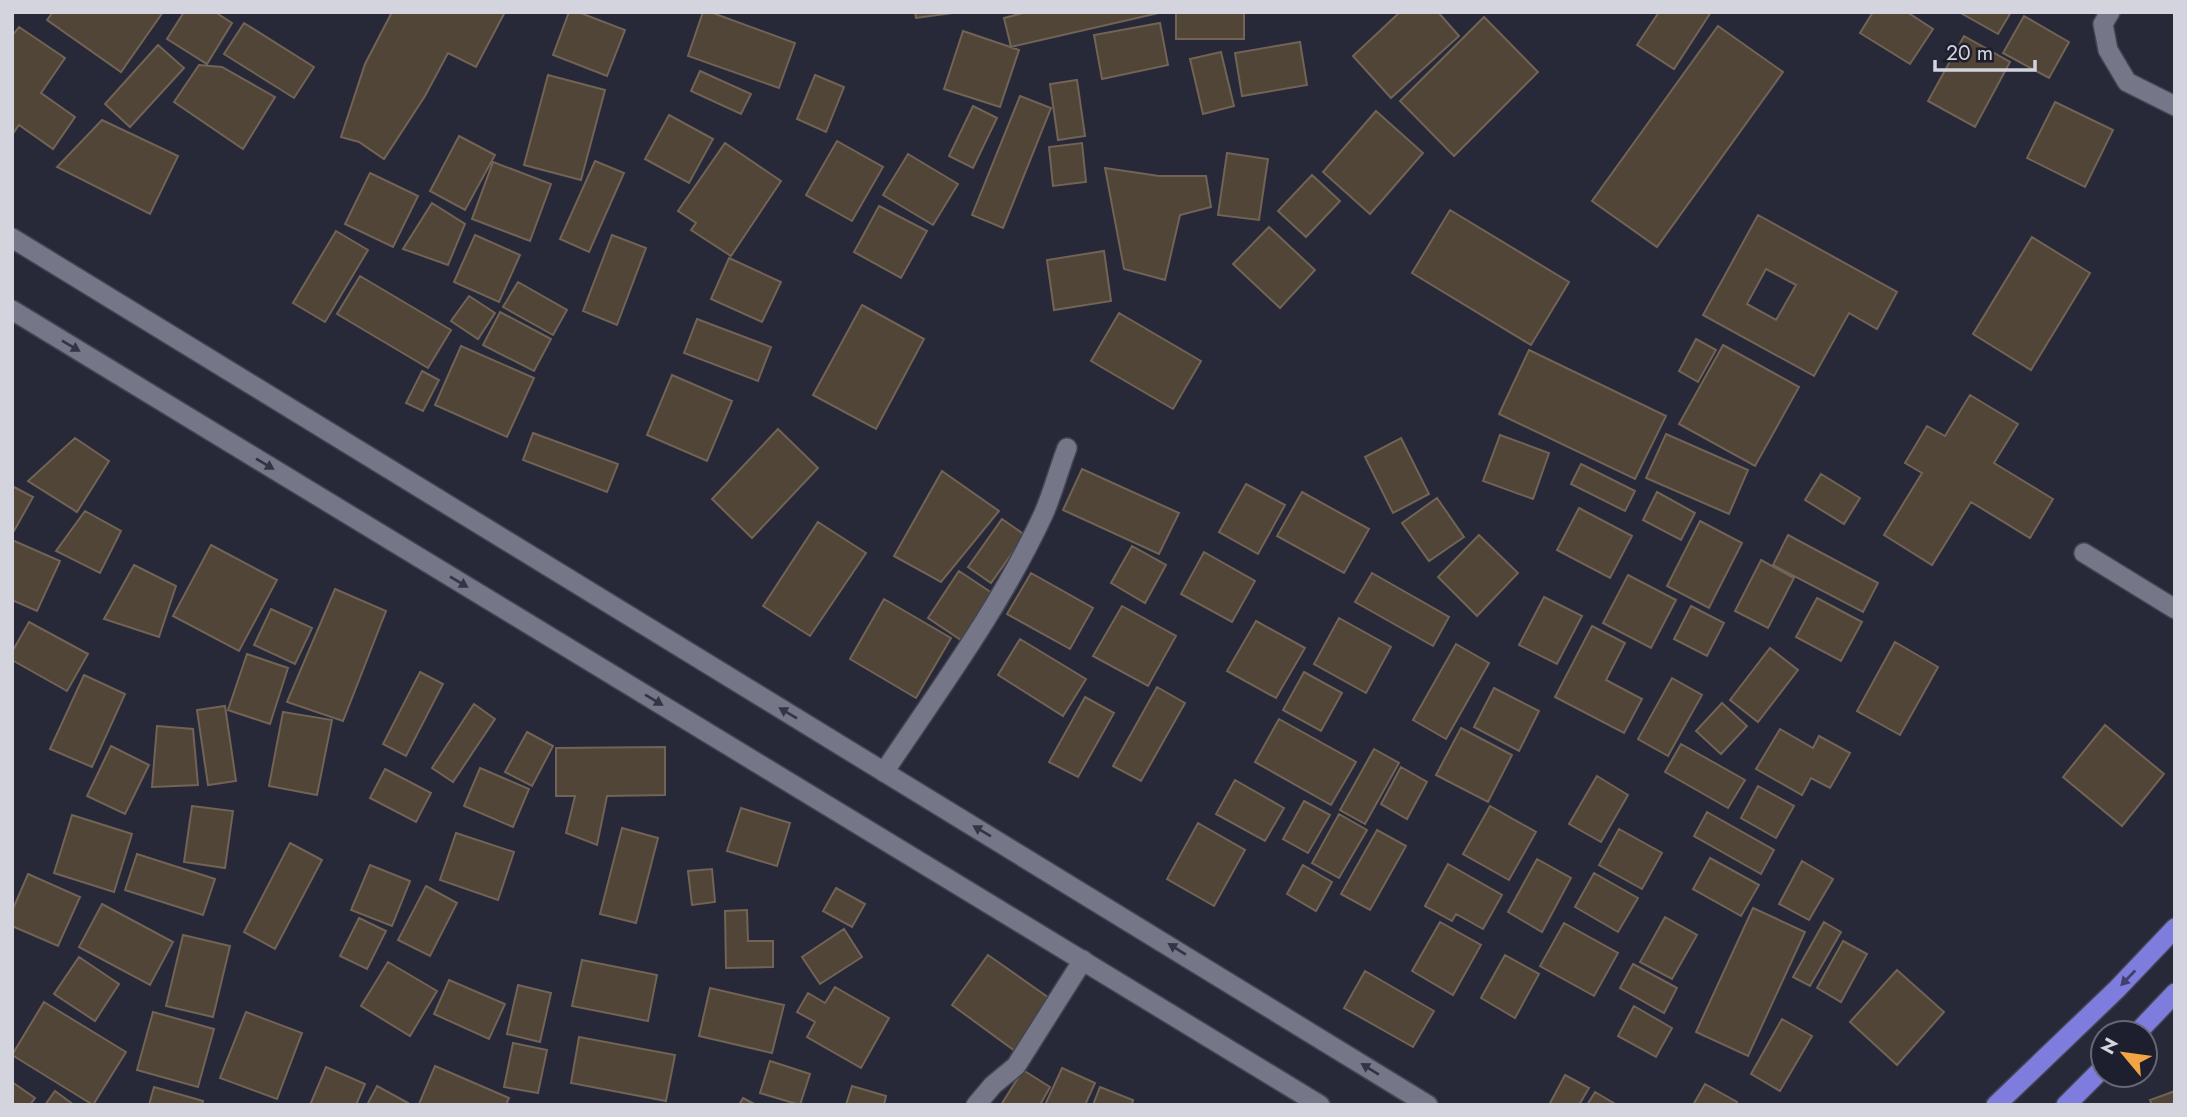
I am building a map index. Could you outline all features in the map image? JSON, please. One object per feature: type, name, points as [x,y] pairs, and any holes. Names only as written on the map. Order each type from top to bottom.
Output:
[{"type":"highway","points":[[1996,1105],[2117,989],[2175,928]]},
{"type":"highway","points":[[2150,1019],[2175,993]]},
{"type":"highway","points":[[2071,1103],[2089,1083]]},
{"type":"street","points":[[2110,12],[2103,24],[2108,50],[2127,82],[2175,106]]},
{"type":"street","points":[[12,238],[1428,1105]]},
{"type":"street","points":[[12,310],[1320,1105]]},
{"type":"street","points":[[884,772],[965,654],[1006,585],[1044,512],[1067,448]]},
{"type":"street","points":[[2084,553],[2175,609]]},
{"type":"street","points":[[976,1105],[993,1085],[1016,1066],[1083,960]]},
{"type":"building","points":[[53,12],[163,12],[121,72],[47,20]]},
{"type":"building","points":[[184,12],[215,12],[232,23],[207,64],[167,39]]},
{"type":"building","points":[[392,12],[505,12],[476,67],[448,53],[425,96],[384,159],[359,142],[341,137],[365,64]]},
{"type":"building","points":[[569,12],[578,12],[625,30],[607,76],[553,55]]},
{"type":"building","points":[[703,12],[710,12],[795,43],[779,88],[688,56]]},
{"type":"building","points":[[915,12],[960,12],[916,18]]},
{"type":"building","points":[[1027,12],[1163,12],[1011,47],[1004,18]]},
{"type":"building","points":[[1176,12],[1244,12],[1244,39],[1176,39]]},
{"type":"building","points":[[1400,12],[1438,12],[1459,36],[1391,98],[1353,56]]},
{"type":"building","points":[[1659,12],[1711,12],[1674,69],[1637,45]]},
{"type":"building","points":[[1873,12],[1907,12],[1933,29],[1910,64],[1860,33]]},
{"type":"building","points":[[1959,12],[2011,12],[1998,34]]},
{"type":"building","points":[[2024,16],[2069,42],[2049,78],[2003,53]]},
{"type":"building","points":[[1484,17],[1538,72],[1454,156],[1400,101]]},
{"type":"building","points":[[244,23],[314,67],[294,98],[224,54]]},
{"type":"building","points":[[1160,23],[1168,65],[1102,79],[1094,35]]},
{"type":"building","points":[[1718,26],[1783,72],[1657,247],[1592,201]]},
{"type":"building","points":[[19,27],[65,58],[41,93],[75,117],[53,149],[19,125],[12,135],[12,36]]},
{"type":"building","points":[[963,31],[1019,50],[1000,107],[944,89]]},
{"type":"building","points":[[1964,36],[2010,62],[1975,127],[1928,101]]},
{"type":"building","points":[[1300,42],[1307,85],[1242,96],[1235,53]]},
{"type":"building","points":[[158,45],[184,68],[130,127],[105,104]]},
{"type":"building","points":[[1221,52],[1234,106],[1203,114],[1190,59]]},
{"type":"building","points":[[199,65],[222,67],[275,97],[243,149],[174,102]]},
{"type":"building","points":[[700,71],[751,94],[741,114],[691,91]]},
{"type":"building","points":[[548,75],[605,90],[581,180],[524,165]]},
{"type":"building","points":[[815,75],[844,87],[826,132],[797,119]]},
{"type":"building","points":[[1077,80],[1085,136],[1058,140],[1050,84]]},
{"type":"building","points":[[1020,96],[1051,108],[1003,228],[972,215]]},
{"type":"building","points":[[2055,102],[2113,130],[2085,187],[2027,158]]},
{"type":"building","points":[[973,106],[997,118],[973,168],[949,156]]},
{"type":"building","points":[[1376,111],[1423,153],[1370,214],[1323,172]]},
{"type":"building","points":[[669,115],[713,139],[689,183],[645,159]]},
{"type":"building","points":[[102,120],[178,156],[150,214],[57,167]]},
{"type":"building","points":[[459,136],[495,155],[465,210],[430,191]]},
{"type":"building","points":[[837,141],[883,167],[852,221],[806,195]]},
{"type":"building","points":[[725,143],[781,181],[731,256],[691,230],[696,223],[678,211]]},
{"type":"building","points":[[1082,143],[1086,182],[1053,186],[1049,147]]},
{"type":"building","points":[[1227,153],[1268,159],[1259,220],[1218,215]]},
{"type":"building","points":[[908,154],[958,184],[933,225],[883,195]]},
{"type":"building","points":[[595,161],[624,173],[589,252],[560,239]]},
{"type":"building","points":[[493,162],[551,184],[530,241],[472,219]]},
{"type":"building","points":[[1105,168],[1159,176],[1206,176],[1211,207],[1180,215],[1165,280],[1124,269]]},
{"type":"building","points":[[370,173],[418,196],[393,247],[345,224]]},
{"type":"building","points":[[1312,175],[1340,201],[1306,237],[1278,211]]},
{"type":"building","points":[[432,203],[465,224],[448,265],[403,249]]},
{"type":"building","points":[[879,206],[927,231],[901,278],[854,252]]},
{"type":"building","points":[[1450,210],[1569,282],[1531,345],[1412,273]]},
{"type":"building","points":[[1758,215],[1897,292],[1877,329],[1849,313],[1814,376],[1703,315]],"holes":[[[1766,269],[1796,285],[1776,320],[1747,304]]]},
{"type":"building","points":[[1269,227],[1315,270],[1280,308],[1233,264]]},
{"type":"building","points":[[336,231],[368,250],[325,322],[293,303]]},
{"type":"building","points":[[475,235],[520,255],[499,302],[454,282]]},
{"type":"building","points":[[612,235],[646,248],[617,325],[583,311]]},
{"type":"building","points":[[2032,237],[2090,273],[2031,370],[1973,334]]},
{"type":"building","points":[[1104,251],[1111,301],[1054,310],[1047,260]]},
{"type":"building","points":[[729,258],[781,282],[762,322],[711,299]]},
{"type":"building","points":[[360,276],[451,330],[428,368],[337,314]]},
{"type":"building","points":[[518,282],[567,310],[553,335],[503,307]]},
{"type":"building","points":[[469,296],[495,313],[478,339],[451,321]]},
{"type":"building","points":[[862,305],[924,339],[876,429],[813,395]]},
{"type":"building","points":[[500,312],[551,339],[534,371],[483,345]]},
{"type":"building","points":[[1119,313],[1201,361],[1173,409],[1091,361]]},
{"type":"building","points":[[697,319],[771,347],[758,381],[684,353]]},
{"type":"building","points":[[1696,339],[1716,350],[1698,382],[1679,371]]},
{"type":"building","points":[[1723,345],[1799,387],[1755,466],[1679,424]]},
{"type":"building","points":[[461,346],[534,378],[507,437],[435,405]]},
{"type":"building","points":[[1529,350],[1666,416],[1635,479],[1499,414]]},
{"type":"building","points":[[422,371],[439,380],[423,411],[406,403]]},
{"type":"building","points":[[672,375],[732,401],[707,461],[647,435]]},
{"type":"building","points":[[1970,395],[2018,424],[1994,463],[2053,499],[2030,538],[1971,502],[1932,565],[1884,535],[1922,473],[1905,463],[1927,426],[1945,436]]},
{"type":"building","points":[[778,429],[818,468],[752,538],[712,499]]},
{"type":"building","points":[[533,433],[618,464],[607,492],[523,460]]},
{"type":"building","points":[[1666,434],[1748,470],[1729,514],[1646,478]]},
{"type":"building","points":[[1500,435],[1549,453],[1533,499],[1483,481]]},
{"type":"building","points":[[75,438],[109,461],[77,512],[28,481]]},
{"type":"building","points":[[1401,438],[1429,494],[1393,513],[1365,457]]},
{"type":"building","points":[[1581,464],[1635,491],[1625,511],[1571,484]]},
{"type":"building","points":[[1082,469],[1179,513],[1159,554],[1063,510]]},
{"type":"building","points":[[942,471],[999,511],[941,582],[894,556]]},
{"type":"building","points":[[1821,474],[1860,498],[1844,524],[1805,500]]},
{"type":"building","points":[[1246,484],[1285,505],[1258,554],[1219,532]]},
{"type":"building","points":[[12,486],[33,497],[14,531],[12,530]]},
{"type":"building","points":[[1302,492],[1369,529],[1344,573],[1277,536]]},
{"type":"building","points":[[1657,492],[1695,513],[1681,540],[1643,520]]},
{"type":"building","points":[[1437,498],[1464,537],[1429,561],[1402,523]]},
{"type":"building","points":[[1579,508],[1632,536],[1610,578],[1557,550]]},
{"type":"building","points":[[85,511],[121,531],[100,573],[56,551]]},
{"type":"building","points":[[1002,519],[1025,535],[991,583],[968,567]]},
{"type":"building","points":[[1700,521],[1742,543],[1709,608],[1667,586]]},
{"type":"building","points":[[818,522],[866,553],[810,636],[763,606]]},
{"type":"building","points":[[1479,535],[1518,573],[1477,616],[1438,577]]},
{"type":"building","points":[[1788,535],[1878,583],[1863,612],[1773,565]]},
{"type":"building","points":[[12,540],[60,561],[37,611],[12,600]]},
{"type":"building","points":[[211,545],[277,580],[239,651],[173,616]]},
{"type":"building","points":[[1132,546],[1166,565],[1145,603],[1111,583]]},
{"type":"building","points":[[1204,552],[1255,581],[1232,622],[1181,594]]},
{"type":"building","points":[[1761,560],[1794,578],[1768,628],[1735,611]]},
{"type":"building","points":[[134,565],[176,586],[159,637],[104,619]]},
{"type":"building","points":[[959,571],[992,593],[961,640],[928,618]]},
{"type":"building","points":[[1031,573],[1093,608],[1070,649],[1007,614]]},
{"type":"building","points":[[1372,573],[1449,617],[1433,646],[1355,602]]},
{"type":"building","points":[[1628,575],[1676,600],[1651,648],[1603,623]]},
{"type":"building","points":[[335,589],[386,611],[343,721],[287,702]]},
{"type":"building","points":[[1544,597],[1582,616],[1557,664],[1519,645]]},
{"type":"building","points":[[1817,598],[1862,622],[1841,661],[1796,637]]},
{"type":"building","points":[[884,599],[951,638],[916,698],[850,659]]},
{"type":"building","points":[[1122,606],[1176,636],[1148,686],[1093,656]]},
{"type":"building","points":[[1691,606],[1724,623],[1707,656],[1674,639]]},
{"type":"building","points":[[271,609],[312,628],[295,664],[254,645]]},
{"type":"building","points":[[1339,618],[1391,647],[1366,693],[1314,664]]},
{"type":"building","points":[[1256,621],[1305,648],[1276,698],[1227,671]]},
{"type":"building","points":[[29,622],[88,654],[67,691],[12,660],[12,652]]},
{"type":"building","points":[[1592,626],[1625,643],[1606,680],[1642,699],[1624,733],[1555,697]]},
{"type":"building","points":[[1020,639],[1086,679],[1063,716],[998,675]]},
{"type":"building","points":[[1895,642],[1938,667],[1900,735],[1857,711]]},
{"type":"building","points":[[1456,644],[1489,663],[1446,739],[1413,720]]},
{"type":"building","points":[[1770,648],[1798,670],[1758,722],[1730,700]]},
{"type":"building","points":[[247,654],[288,668],[270,724],[228,710]]},
{"type":"building","points":[[420,672],[443,684],[406,756],[383,744]]},
{"type":"building","points":[[1304,672],[1342,693],[1321,731],[1283,710]]},
{"type":"building","points":[[84,675],[125,694],[92,767],[50,749]]},
{"type":"building","points":[[1672,678],[1702,695],[1668,756],[1638,739]]},
{"type":"building","points":[[1157,687],[1185,703],[1141,781],[1113,766]]},
{"type":"building","points":[[1494,688],[1539,711],[1519,751],[1474,727]]},
{"type":"building","points":[[1085,697],[1114,713],[1078,777],[1049,762]]},
{"type":"building","points":[[1722,703],[1747,726],[1721,754],[1696,731]]},
{"type":"building","points":[[474,704],[495,719],[453,782],[432,768]]},
{"type":"building","points":[[225,706],[236,781],[208,785],[197,710]]},
{"type":"building","points":[[283,712],[332,720],[317,795],[269,786]]},
{"type":"building","points":[[1279,719],[1356,762],[1331,805],[1255,762]]},
{"type":"building","points":[[2105,725],[2164,774],[2122,826],[2063,777]]},
{"type":"building","points":[[157,726],[193,729],[198,785],[152,787]]},
{"type":"building","points":[[1461,728],[1512,755],[1488,802],[1436,775]]},
{"type":"building","points":[[1780,729],[1813,748],[1819,736],[1850,753],[1830,788],[1811,778],[1802,795],[1756,769]]},
{"type":"building","points":[[527,732],[553,746],[532,786],[505,772]]},
{"type":"building","points":[[1681,744],[1745,780],[1728,808],[1665,772]]},
{"type":"building","points":[[111,746],[149,765],[125,814],[87,796]]},
{"type":"building","points":[[665,747],[665,795],[607,796],[597,845],[566,833],[575,796],[556,796],[556,748]]},
{"type":"building","points":[[1374,749],[1399,763],[1365,824],[1340,810]]},
{"type":"building","points":[[1401,767],[1427,782],[1407,819],[1381,804]]},
{"type":"building","points":[[480,768],[529,789],[513,827],[464,806]]},
{"type":"building","points":[[385,769],[431,793],[416,822],[370,798]]},
{"type":"building","points":[[1597,776],[1628,795],[1601,842],[1569,824]]},
{"type":"building","points":[[1235,780],[1284,808],[1265,841],[1216,814]]},
{"type":"building","points":[[1758,786],[1794,806],[1776,838],[1741,818]]},
{"type":"building","points":[[1304,801],[1330,815],[1308,853],[1283,839]]},
{"type":"building","points":[[192,806],[233,811],[225,868],[184,862]]},
{"type":"building","points":[[1490,806],[1536,832],[1509,880],[1463,854]]},
{"type":"building","points":[[741,808],[790,823],[777,866],[727,851]]},
{"type":"building","points":[[1707,812],[1774,850],[1761,874],[1694,836]]},
{"type":"building","points":[[1339,814],[1367,830],[1339,878],[1312,863]]},
{"type":"building","points":[[72,815],[132,834],[114,892],[54,873]]},
{"type":"building","points":[[1198,823],[1245,850],[1214,906],[1167,879]]},
{"type":"building","points":[[622,828],[658,838],[636,923],[600,914]]},
{"type":"building","points":[[1619,829],[1662,853],[1642,889],[1599,865]]},
{"type":"building","points":[[1377,830],[1406,846],[1370,910],[1341,894]]},
{"type":"building","points":[[456,833],[514,852],[498,900],[440,880]]},
{"type":"building","points":[[290,843],[322,860],[275,949],[244,932]]},
{"type":"building","points":[[137,854],[215,879],[203,915],[125,890]]},
{"type":"building","points":[[1710,858],[1759,885],[1741,916],[1693,889]]},
{"type":"building","points":[[1537,859],[1571,878],[1542,932],[1508,912]]},
{"type":"building","points":[[1802,861],[1833,879],[1809,920],[1779,904]]},
{"type":"building","points":[[1448,864],[1502,895],[1483,929],[1456,914],[1452,921],[1425,906]]},
{"type":"building","points":[[370,865],[410,881],[392,926],[351,910]]},
{"type":"building","points":[[1303,865],[1332,882],[1316,911],[1287,894]]},
{"type":"building","points":[[712,869],[715,902],[692,905],[688,871]]},
{"type":"building","points":[[1594,873],[1638,898],[1618,932],[1575,907]]},
{"type":"building","points":[[28,874],[80,897],[58,946],[12,926],[12,911]]},
{"type":"building","points":[[426,886],[457,903],[430,956],[398,940]]},
{"type":"building","points":[[836,888],[865,904],[852,927],[823,911]]},
{"type":"building","points":[[102,904],[173,942],[150,985],[79,947]]},
{"type":"building","points":[[1753,908],[1805,932],[1748,1056],[1696,1032]]},
{"type":"building","points":[[747,910],[748,941],[773,941],[773,967],[726,968],[725,911]]},
{"type":"building","points":[[1665,917],[1697,935],[1672,979],[1640,962]]},
{"type":"building","points":[[359,918],[386,931],[367,969],[340,956]]},
{"type":"building","points":[[1440,922],[1481,945],[1453,995],[1412,971]]},
{"type":"building","points":[[1824,922],[1841,932],[1810,986],[1793,977]]},
{"type":"building","points":[[1564,923],[1618,953],[1594,996],[1540,966]]},
{"type":"building","points":[[844,929],[862,957],[820,984],[802,957]]},
{"type":"building","points":[[183,935],[230,946],[213,1017],[166,1006]]},
{"type":"building","points":[[1843,941],[1867,954],[1841,1002],[1817,988]]},
{"type":"building","points":[[988,955],[1052,1000],[1015,1051],[952,1005]]},
{"type":"building","points":[[1505,955],[1539,974],[1515,1018],[1481,998]]},
{"type":"building","points":[[79,957],[119,984],[95,1021],[54,994]]},
{"type":"building","points":[[582,960],[657,975],[648,1021],[572,1006]]},
{"type":"building","points":[[388,962],[437,991],[410,1036],[361,1006]]},
{"type":"building","points":[[1633,964],[1677,988],[1664,1013],[1620,988]]},
{"type":"building","points":[[1897,970],[1944,1012],[1897,1065],[1850,1022]]},
{"type":"building","points":[[1365,971],[1434,1011],[1413,1047],[1344,1008]]},
{"type":"building","points":[[449,980],[505,1004],[489,1039],[434,1014]]},
{"type":"building","points":[[518,985],[551,993],[540,1042],[507,1034]]},
{"type":"building","points":[[835,987],[889,1018],[861,1068],[807,1037],[815,1022],[797,1012],[808,993],[825,1003]]},
{"type":"building","points":[[710,988],[784,1005],[772,1053],[699,1036]]},
{"type":"building","points":[[44,1002],[126,1052],[93,1105],[12,1055]]},
{"type":"building","points":[[1634,1006],[1672,1028],[1656,1057],[1618,1036]]},
{"type":"building","points":[[153,1012],[214,1029],[198,1087],[137,1070]]},
{"type":"building","points":[[246,1012],[302,1033],[277,1099],[220,1078]]},
{"type":"building","points":[[1782,1019],[1812,1036],[1780,1091],[1751,1074]]},
{"type":"building","points":[[579,1037],[675,1055],[666,1101],[571,1083]]},
{"type":"building","points":[[513,1043],[547,1050],[538,1093],[504,1087]]},
{"type":"building","points":[[770,1061],[810,1074],[800,1105],[760,1093]]},
{"type":"building","points":[[435,1066],[509,1098],[506,1105],[419,1104]]},
{"type":"building","points":[[326,1067],[365,1084],[356,1105],[310,1105]]},
{"type":"building","points":[[1062,1068],[1095,1083],[1085,1105],[1045,1105]]},
{"type":"building","points":[[1023,1070],[1050,1087],[1040,1105],[1001,1105]]},
{"type":"building","points":[[1565,1075],[1589,1088],[1579,1105],[1549,1105]]},
{"type":"building","points":[[12,1082],[35,1098],[30,1105],[12,1105]]},
{"type":"building","points":[[1705,1084],[1737,1102],[1736,1105],[1693,1105]]},
{"type":"building","points":[[377,1086],[408,1103],[407,1105],[367,1105]]},
{"type":"building","points":[[852,1086],[886,1096],[884,1105],[846,1105]]},
{"type":"building","points":[[154,1087],[203,1101],[202,1105],[149,1105]]},
{"type":"building","points":[[1100,1087],[1133,1100],[1132,1105],[1093,1105]]},
{"type":"building","points":[[55,1091],[74,1105],[45,1105]]},
{"type":"building","points":[[2175,1091],[2175,1105],[2152,1105],[2150,1100]]},
{"type":"building","points":[[1595,1092],[1617,1105],[1587,1105]]},
{"type":"building","points":[[743,1098],[756,1105],[739,1105]]}]
